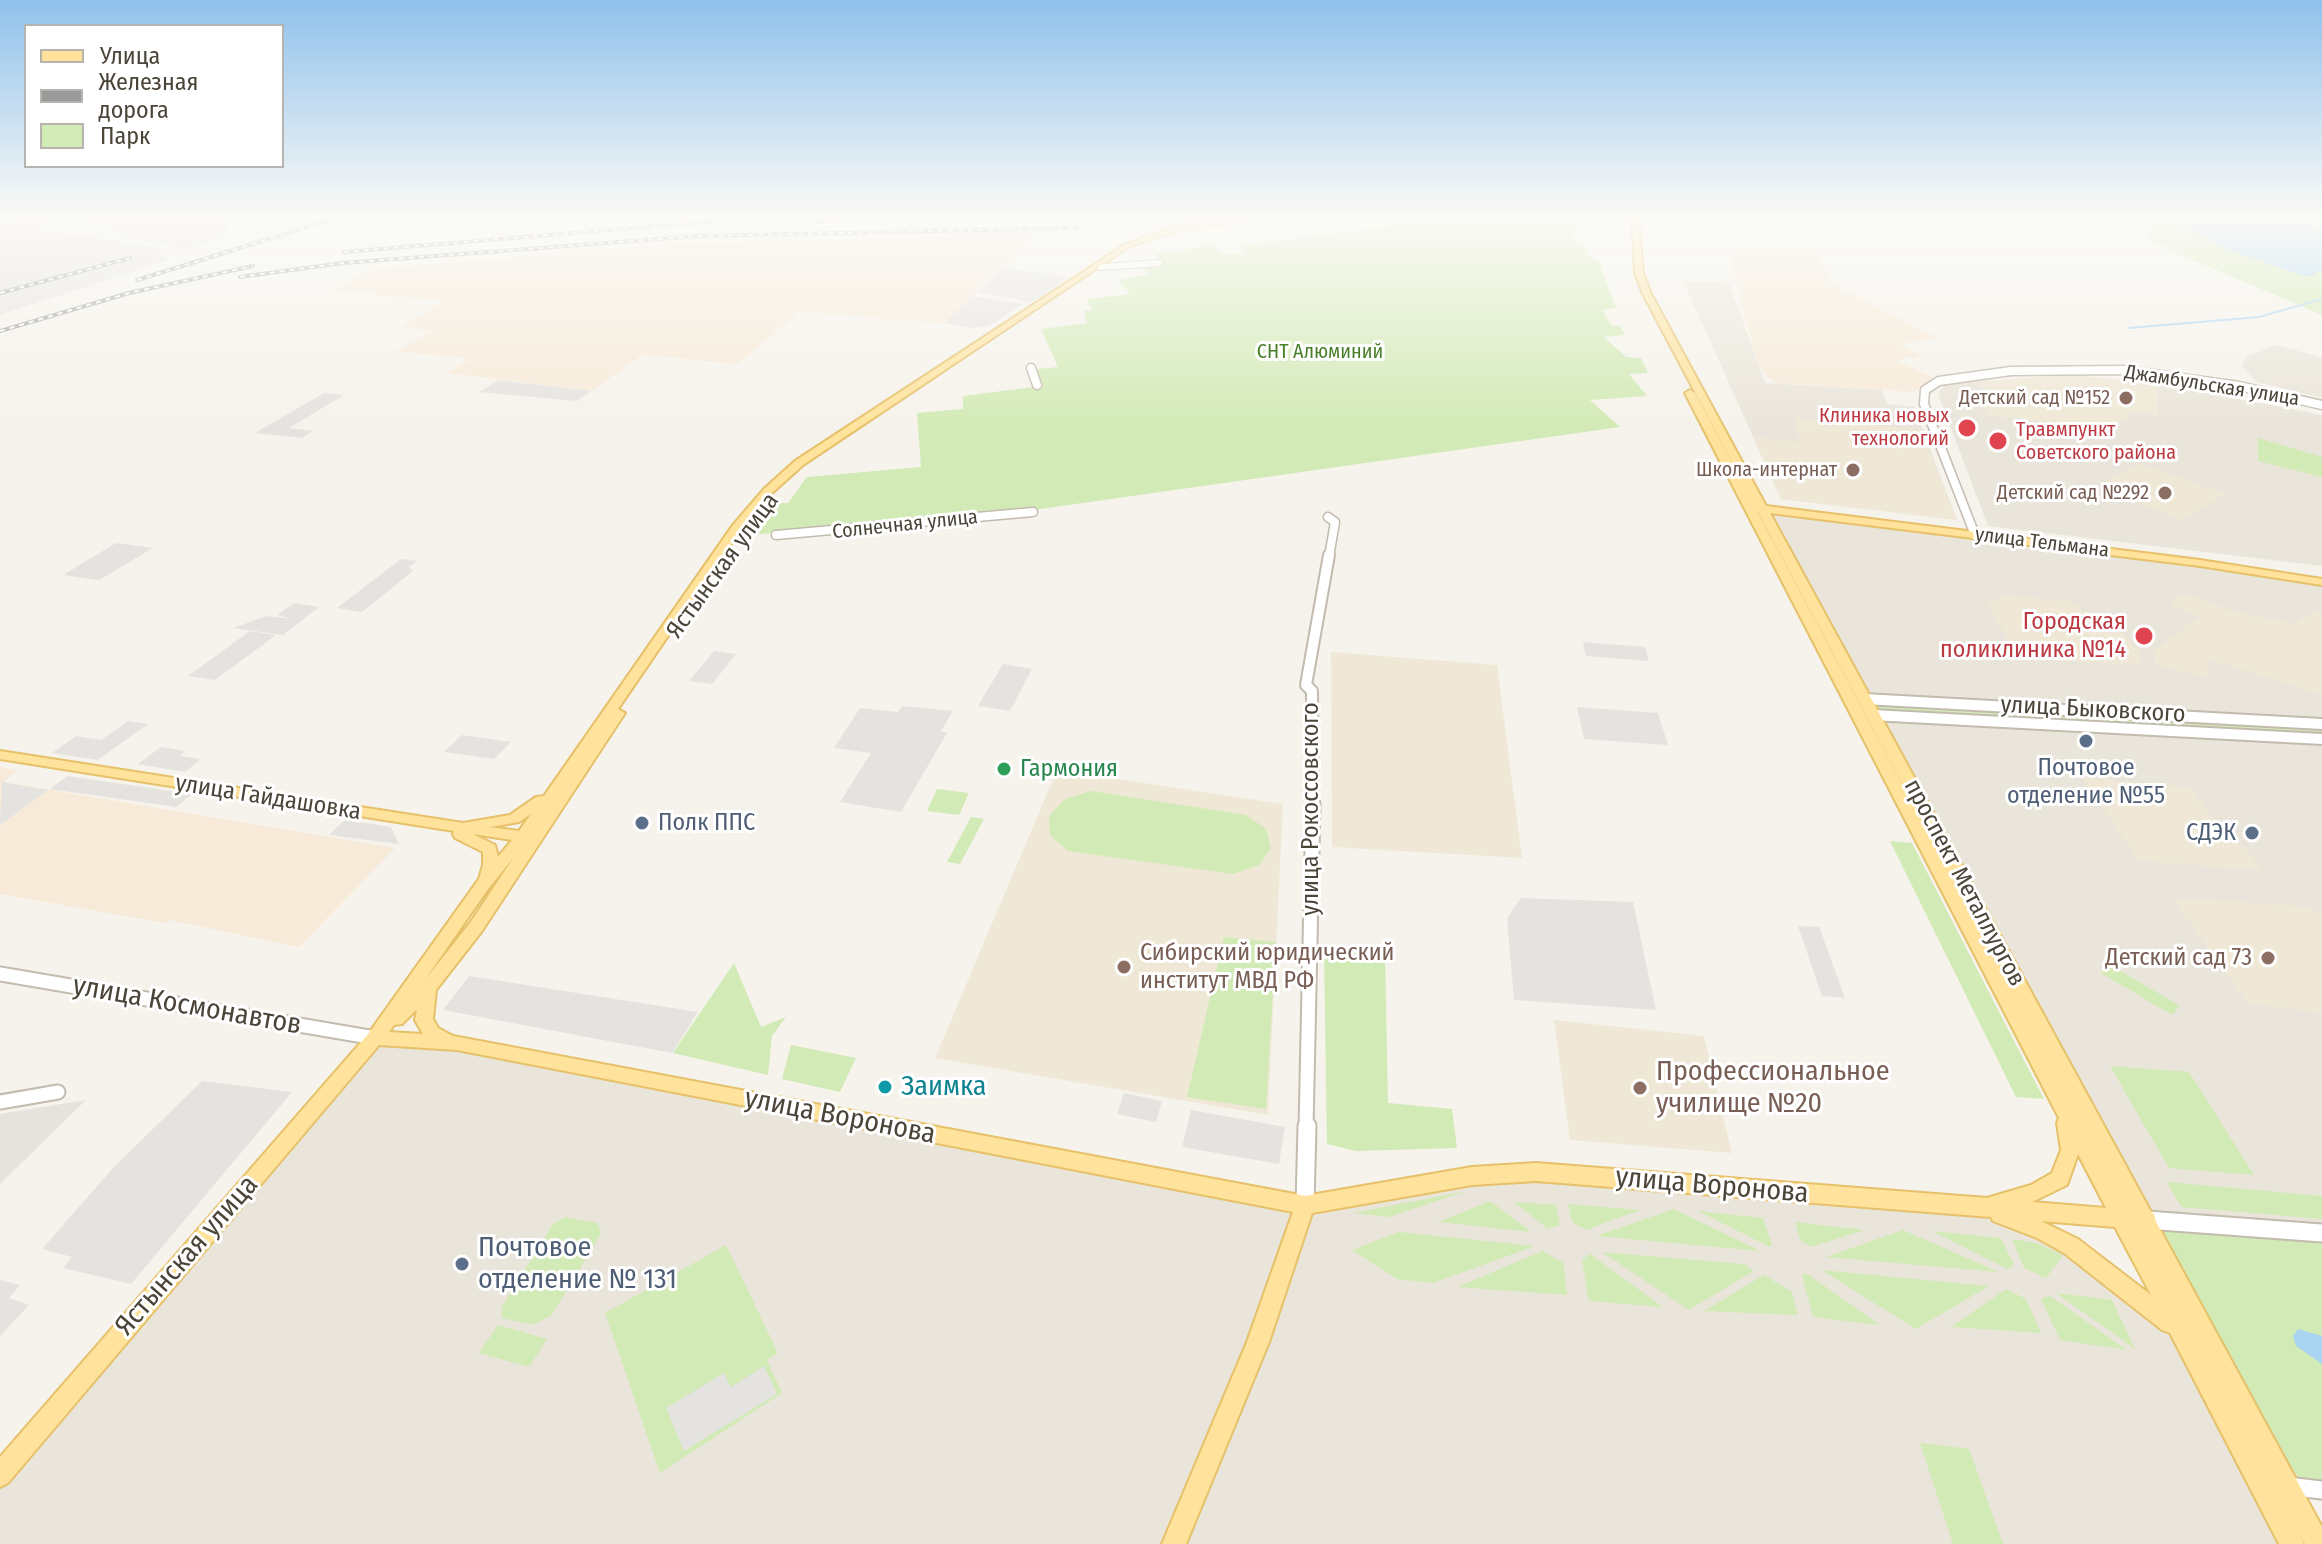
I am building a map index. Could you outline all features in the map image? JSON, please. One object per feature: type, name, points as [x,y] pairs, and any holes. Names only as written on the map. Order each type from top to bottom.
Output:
[{"type":"main road","name":"Ястынская улица","points":[[0,1475],[375,1038],[483,885],[529,838],[566,773],[737,527],[768,491],[799,463],[1065,287]]},
{"type":"main road","name":"Ястынская улица","points":[[375,1038],[428,990],[529,838],[738,538],[776,490],[805,465],[1071,287]]},
{"type":"main road","name":"проспект Металлургов","points":[[1636,287],[1860,706],[2060,1102],[2292,1544]]},
{"type":"main road","name":"проспект Металлургов","points":[[1645,287],[1756,508]]},
{"type":"main road","name":"улица Тельмана","points":[[1756,508],[2322,582]]},
{"type":"main road","name":"проспект Металлургов","points":[[1860,706],[2147,1220],[2318,1544]]},
{"type":"main road","name":"улица Гайдашовка","points":[[0,755],[529,838]]},
{"type":"main road","points":[[445,827],[514,819],[530,811],[566,773]]},
{"type":"main road","points":[[445,827],[490,849],[491,865],[483,885]]},
{"type":"main road","points":[[428,990],[424,1020],[427,1026],[437,1036],[457,1043]]},
{"type":"main road","name":"улица Воронова","points":[[375,1038],[457,1043],[1305,1205],[1472,1176],[1536,1172],[2147,1220]]},
{"type":"main road","points":[[1981,1209],[2028,1195],[2060,1179],[2070,1150],[2060,1102]]},
{"type":"main road","points":[[1174,1544],[1258,1342],[1305,1205]]},
{"type":"main road","points":[[1981,1209],[2044,1231],[2085,1255],[2157,1311],[2182,1337]]},
{"type":"main road","points":[[2261,1484],[2287,1486]]},
{"type":"street","points":[[1031,368],[1037,385]]},
{"type":"street","name":"Джамбульская улица","points":[[1975,535],[1924,406],[1923,394],[1939,381],[2011,371],[2124,370],[2251,389],[2322,405]]},
{"type":"street","name":"Солнечная улица","points":[[776,535],[1033,512]]},
{"type":"street","name":"улица Рокоссовского","points":[[1305,1205],[1314,740],[1312,691],[1306,685],[1335,522],[1328,517]]},
{"type":"street","name":"улица Быковского","points":[[1860,706],[2322,724]]},
{"type":"street","name":"улица Быковского","points":[[1860,706],[2322,739]]},
{"type":"street","name":"улица Космонавтов","points":[[0,974],[375,1038]]},
{"type":"street","points":[[0,1102],[58,1092]]},
{"type":"street","points":[[2147,1220],[2322,1233]]},
{"type":"street","points":[[2287,1486],[2322,1490]]},
{"type":"shaded area","points":[[0,287],[85,287],[0,315]]},
{"type":"shaded area","points":[[339,287],[981,287],[945,323],[799,312],[737,364],[642,355],[592,391],[447,373],[470,359],[396,351],[433,331],[401,327],[445,301],[331,291]]},
{"type":"shaded area","points":[[982,287],[1055,287],[1032,302],[977,292]]},
{"type":"shaded area","points":[[1686,287],[1730,287],[1765,383],[1881,390],[1888,404],[1914,407],[1957,520],[1781,499]]},
{"type":"shaded area","points":[[1737,287],[1838,287],[1938,338],[1900,344],[1921,356],[1896,360],[1934,378],[1913,392],[1776,383],[1758,365]]},
{"type":"shaded area","points":[[972,296],[1023,304],[989,326],[972,328],[945,323]]},
{"type":"shaded area","points":[[2275,345],[2322,357],[2322,398],[2257,382],[2242,366],[2246,357]]},
{"type":"shaded area","points":[[2070,375],[2157,383],[2158,415],[2135,411],[2109,430],[1987,414],[1981,397],[1991,390],[1971,382]]},
{"type":"shaded area","points":[[498,380],[591,391],[577,401],[479,392]]},
{"type":"shaded area","points":[[1971,382],[1992,391],[1985,405],[1987,414],[2109,430],[2135,411],[2158,415],[2157,383],[2322,415],[2322,566],[1988,526],[1938,394],[1944,385]]},
{"type":"shaded area","points":[[324,393],[344,395],[289,428],[313,431],[302,438],[255,433]]},
{"type":"shaded area","name":"Школа-интернат","points":[[1794,418],[1921,430],[1957,520],[1781,499],[1753,437],[1800,442]]},
{"type":"shaded area","name":"Детский сад №292","points":[[2138,463],[2225,494],[2183,520],[2105,491],[2101,484]]},
{"type":"shaded area","points":[[1762,508],[2322,582],[2322,1233],[2147,1220]]},
{"type":"shaded area","points":[[116,543],[153,548],[99,580],[63,575]]},
{"type":"shaded area","points":[[401,559],[417,561],[409,567],[413,571],[362,612],[337,608]]},
{"type":"shaded area","points":[[2185,593],[2234,612],[2295,624],[2313,611],[2322,615],[2322,695],[2211,660],[2207,678],[2155,665],[2153,651],[2199,617],[2169,604]]},
{"type":"shaded area","points":[[2003,596],[2070,601],[2081,610],[2118,625],[2141,656],[2139,665],[2021,659],[1987,606]]},
{"type":"shaded area","points":[[294,603],[319,607],[283,635],[233,628],[267,616],[294,619],[277,615]]},
{"type":"shaded area","points":[[250,631],[276,635],[215,680],[188,676]]},
{"type":"shaded area","points":[[1583,642],[1645,647],[1649,661],[1586,656]]},
{"type":"shaded area","points":[[714,651],[736,654],[712,684],[689,681]]},
{"type":"shaded area","points":[[1331,652],[1497,665],[1522,858],[1332,847]]},
{"type":"shaded area","points":[[1003,664],[1032,669],[1010,711],[978,706]]},
{"type":"shaded area","points":[[902,706],[953,711],[941,731],[947,733],[901,812],[840,802],[871,753],[834,748],[860,708],[898,712]]},
{"type":"shaded area","points":[[1577,707],[1658,713],[1668,745],[1584,739]]},
{"type":"shaded area","points":[[128,721],[148,724],[98,760],[52,753],[76,736],[101,740]]},
{"type":"shaded area","points":[[462,735],[511,742],[494,759],[444,752]]},
{"type":"shaded area","points":[[161,747],[185,751],[180,756],[201,759],[185,772],[138,764]]},
{"type":"shaded area","points":[[0,767],[18,770],[4,782],[395,848],[299,947],[170,920],[166,923],[0,894]]},
{"type":"shaded area","name":"Сибирский юридический институт МВД РФ","points":[[1057,770],[1283,804],[1268,1115],[935,1058]]},
{"type":"shaded area","points":[[67,776],[192,794],[176,807],[50,789]]},
{"type":"shaded area","points":[[2082,778],[2189,787],[2225,832],[2235,837],[2263,870],[2139,861]]},
{"type":"shaded area","points":[[2,782],[29,787],[48,790],[0,825]]},
{"type":"shaded area","points":[[345,820],[391,827],[399,844],[329,835]]},
{"type":"shaded area","points":[[1521,898],[1633,902],[1656,1010],[1514,1000],[1507,918]]},
{"type":"shaded area","name":"Детский сад 73","points":[[2172,898],[2291,905],[2322,912],[2322,1012],[2248,1004]]},
{"type":"shaded area","points":[[1798,926],[1819,927],[1845,998],[1822,996]]},
{"type":"shaded area","points":[[469,976],[698,1012],[672,1053],[443,1010]]},
{"type":"shaded area","name":"Профессиональное училище №20","points":[[1554,1020],[1704,1036],[1732,1153],[1570,1140]]},
{"type":"shaded area","points":[[405,1037],[1305,1205],[1472,1176],[1981,1209],[2044,1231],[2164,1316],[2292,1544],[0,1544],[0,1475],[375,1038]]},
{"type":"shaded area","points":[[202,1081],[292,1092],[131,1284],[63,1268],[72,1257],[42,1249],[113,1168]]},
{"type":"shaded area","points":[[1124,1093],[1162,1101],[1156,1122],[1117,1114]]},
{"type":"shaded area","points":[[86,1100],[0,1184],[0,1114]]},
{"type":"shaded area","points":[[1191,1110],[1285,1127],[1279,1164],[1182,1147]]},
{"type":"shaded area","points":[[0,1280],[20,1285],[9,1298],[29,1305],[0,1336]]},
{"type":"shaded area","points":[[764,1366],[777,1394],[684,1451],[666,1408],[724,1373],[731,1387]]},
{"type":"green space","name":"СНТ Алюминий","points":[[1124,287],[1608,287],[1616,308],[1602,310],[1612,326],[1620,326],[1625,335],[1604,337],[1626,357],[1641,358],[1648,373],[1629,374],[1647,396],[1590,400],[1620,427],[1033,510],[749,535],[775,503],[788,503],[807,477],[921,467],[917,413],[963,409],[963,396],[1034,387],[1026,370],[1058,367],[1041,329],[1087,323],[1084,311],[1092,310],[1087,299],[1130,294]]},
{"type":"green space","points":[[2256,287],[2322,287],[2322,315]]},
{"type":"green space","points":[[2258,438],[2322,457],[2322,477],[2258,461]]},
{"type":"green space","points":[[1864,699],[2322,724],[2322,739],[1872,715]]},
{"type":"green space","points":[[937,789],[969,793],[959,815],[927,811]]},
{"type":"green space","points":[[1091,791],[1246,815],[1266,829],[1271,848],[1259,865],[1233,874],[1068,851],[1050,835],[1049,816],[1065,799]]},
{"type":"green space","points":[[971,817],[984,819],[960,864],[947,862]]},
{"type":"green space","points":[[1890,841],[1912,843],[2044,1099],[2016,1097]]},
{"type":"green space","points":[[1224,937],[1276,942],[1266,1109],[1187,1097]]},
{"type":"green space","points":[[1324,950],[1385,955],[1388,1103],[1452,1109],[1457,1148],[1356,1151],[1327,1144]]},
{"type":"green space","points":[[734,963],[761,1027],[786,1017],[772,1036],[768,1075],[673,1053]]},
{"type":"green space","points":[[2110,965],[2180,1006],[2172,1015],[2101,973]]},
{"type":"green space","points":[[791,1045],[856,1058],[840,1092],[782,1079]]},
{"type":"green space","points":[[2110,1066],[2189,1072],[2254,1175],[2169,1168]]},
{"type":"green space","points":[[2167,1182],[2322,1196],[2322,1219],[2181,1207]]},
{"type":"green space","points":[[1467,1191],[1389,1217],[1353,1213]]},
{"type":"green space","points":[[1490,1201],[1531,1232],[1439,1222]]},
{"type":"green space","points":[[1514,1202],[1556,1205],[1560,1225],[1548,1229]]},
{"type":"green space","points":[[1568,1204],[1640,1210],[1586,1230],[1572,1222]]},
{"type":"green space","points":[[1674,1209],[1760,1251],[1596,1236]]},
{"type":"green space","points":[[1698,1211],[1763,1218],[1772,1245],[1770,1247]]},
{"type":"green space","points":[[565,1217],[598,1223],[601,1234],[552,1315],[533,1325],[502,1318],[502,1307],[553,1224]]},
{"type":"green space","points":[[2147,1220],[2322,1233],[2322,1490],[2287,1486]]},
{"type":"green space","points":[[1795,1222],[1865,1230],[1811,1247],[1800,1240]]},
{"type":"green space","points":[[1903,1230],[1999,1272],[1826,1257]]},
{"type":"green space","points":[[1932,1231],[2001,1238],[2014,1265],[2008,1269]]},
{"type":"green space","points":[[1399,1232],[1535,1246],[1433,1283],[1397,1279],[1352,1250]]},
{"type":"green space","points":[[2012,1239],[2036,1243],[2063,1255],[2046,1278],[2024,1268]]},
{"type":"green space","points":[[726,1245],[778,1353],[767,1360],[782,1393],[660,1473],[605,1313]]},
{"type":"green space","points":[[1543,1251],[1563,1263],[1567,1295],[1457,1287]]},
{"type":"green space","points":[[1602,1252],[1744,1264],[1754,1271],[1689,1310]]},
{"type":"green space","points":[[1590,1254],[1663,1307],[1589,1301],[1582,1260]]},
{"type":"green space","points":[[1821,1270],[1989,1286],[1916,1329]]},
{"type":"green space","points":[[1806,1273],[1880,1325],[1813,1317],[1802,1275]]},
{"type":"green space","points":[[1764,1275],[1792,1292],[1798,1315],[1704,1311]]},
{"type":"green space","points":[[2006,1289],[2026,1299],[2041,1333],[1951,1327]]},
{"type":"green space","points":[[2056,1293],[2112,1300],[2135,1349]]},
{"type":"green space","points":[[2050,1296],[2127,1350],[2060,1340],[2041,1299]]},
{"type":"green space","points":[[498,1325],[547,1339],[529,1367],[479,1353]]},
{"type":"green space","points":[[1920,1443],[1969,1449],[2003,1544],[1953,1544]]},
{"type":"water","points":[[2298,1329],[2322,1336],[2322,1364],[2296,1346],[2293,1336]]},
{"type":"waterway","points":[[2129,328],[2259,317],[2322,299]]},
{"type":"railway","points":[[0,293],[22,287]]},
{"type":"railway","points":[[0,331],[156,287]]},
{"type":"place","name":"Детский сад №152","points":[[2126,398]]},
{"type":"place","name":"Клиника новых технологий","points":[[1967,428]]},
{"type":"place","name":"Травмпункт Советского района","points":[[1998,441]]},
{"type":"place","name":"Школа-интернат","points":[[1853,470]]},
{"type":"place","name":"Детский сад №292","points":[[2165,493]]},
{"type":"place","name":"Городская поликлиника №14","points":[[2144,636]]},
{"type":"place","name":"Почтовое отделение №55","points":[[2086,741]]},
{"type":"place","name":"Гармония","points":[[1004,769]]},
{"type":"place","name":"Полк ППС","points":[[642,823]]},
{"type":"place","name":"СДЭК","points":[[2252,833]]},
{"type":"place","name":"Детский сад 73","points":[[2268,958]]},
{"type":"place","name":"Сибирский юридический институт МВД РФ","points":[[1124,967]]},
{"type":"place","name":"Заимка","points":[[885,1087]]},
{"type":"place","name":"Профессиональное училище №20","points":[[1640,1088]]},
{"type":"place","name":"Почтовое отделение № 131","points":[[462,1264]]}]
